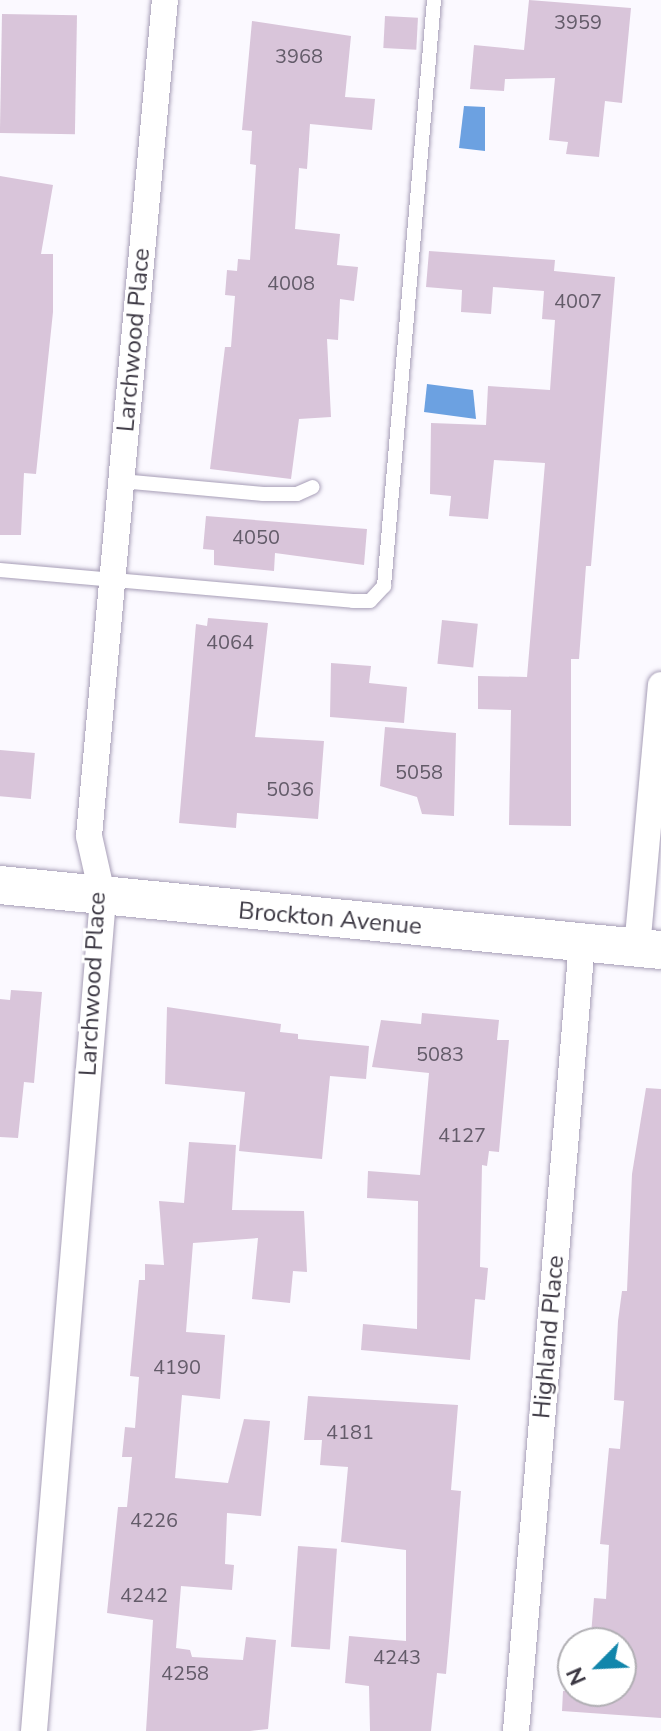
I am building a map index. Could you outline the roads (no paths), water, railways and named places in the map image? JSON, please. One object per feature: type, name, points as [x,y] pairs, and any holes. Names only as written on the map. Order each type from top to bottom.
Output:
[{"type":"main road","name":"Brockton Avenue","points":[[0,885],[103,898],[649,949]]},
{"type":"street","name":"Larchwood Place","points":[[34,1731],[103,898],[89,836],[165,0]]},
{"type":"street","points":[[649,949],[661,685]]},
{"type":"street","name":"Highland Place","points":[[516,1731],[582,943]]},
{"type":"lane","points":[[0,570],[353,601],[370,601],[384,586],[434,0]]},
{"type":"lane","points":[[121,481],[263,494],[297,494],[313,487]]},
{"type":"water","points":[[464,106],[485,107],[485,151],[459,148]]},
{"type":"water","points":[[427,384],[473,390],[476,419],[424,412]]}]
